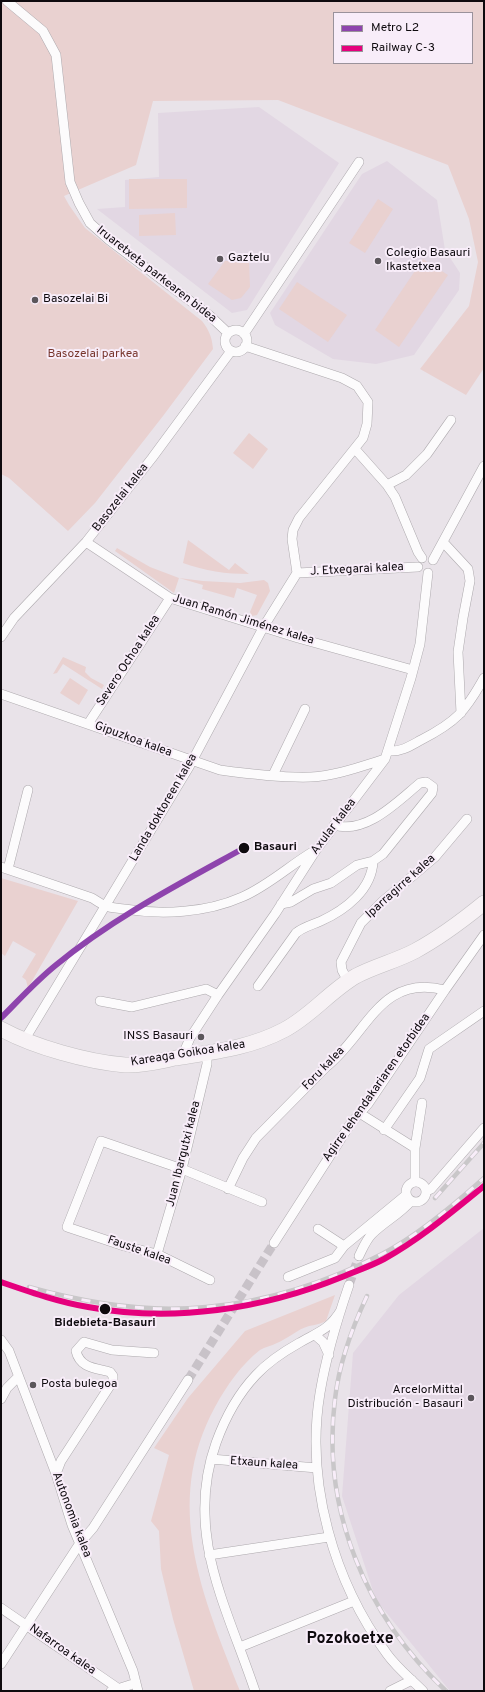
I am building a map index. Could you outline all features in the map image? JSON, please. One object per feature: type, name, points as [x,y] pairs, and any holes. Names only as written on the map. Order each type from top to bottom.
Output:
[{"type":"main road","name":"Kareaga Goikoa kalea","points":[[10,1035],[85,1058],[114,1063],[144,1064],[207,1054],[247,1045],[284,1030],[317,1008],[348,981],[370,970],[414,952],[461,921],[484,903]]},
{"type":"street","name":"Iruaretxeta parkearen bidea","points":[[7,1],[43,31],[56,55],[70,182],[76,198],[90,223],[109,240],[209,315],[228,333]]},
{"type":"street","points":[[244,334],[360,162]]},
{"type":"street","points":[[238,330],[244,334],[246,340],[245,346],[237,352],[231,351],[225,343],[228,333],[238,330]]},
{"type":"street","points":[[245,346],[342,378],[357,386],[368,402],[367,424],[363,438],[299,518],[293,530],[292,539],[297,573]]},
{"type":"street","name":"Basozelai kalea","points":[[1,637],[14,618],[86,542],[152,458],[231,351]]},
{"type":"street","points":[[387,485],[406,475],[427,454],[451,420]]},
{"type":"street","points":[[355,449],[387,485],[395,497],[418,552],[422,558]]},
{"type":"street","points":[[433,560],[427,556],[418,561],[418,566],[422,573],[428,573],[434,568],[433,560],[484,466]]},
{"type":"street","name":"Juan Ramón Jiménez kalea","points":[[86,542],[170,598],[264,626],[298,638],[413,670]]},
{"type":"street","points":[[443,542],[468,569],[470,582],[458,652],[461,713]]},
{"type":"street","name":"J. Etxegarai kalea","points":[[297,573],[418,566]]},
{"type":"street","name":"Landa doktoreen kalea","points":[[10,1035],[106,906],[192,761],[264,626],[297,573]]},
{"type":"street","name":"Axular kalea","points":[[182,1057],[190,1038],[316,850],[387,755],[420,644],[428,573]]},
{"type":"street","name":"Severo Ochoa kalea","points":[[88,724],[170,598]]},
{"type":"street","name":"Gipuzkoa kalea","points":[[1,694],[220,770],[312,777],[340,772],[402,750],[443,729],[457,718],[472,699],[484,678]]},
{"type":"street","points":[[273,775],[305,709]]},
{"type":"street","points":[[281,904],[291,902],[313,889],[331,883],[357,865],[373,860],[383,854],[432,793],[433,787],[426,782],[420,783],[383,814],[372,820],[347,826],[334,825]]},
{"type":"street","points":[[28,790],[4,868],[92,898],[106,906],[138,911],[180,912],[242,898],[295,862],[316,850]]},
{"type":"street","name":"Iparragirre kalea","points":[[348,981],[342,970],[341,962],[362,923],[384,901],[435,857],[467,819]]},
{"type":"street","points":[[258,986],[296,933],[302,928],[336,914],[347,907],[369,880],[373,870],[373,860]]},
{"type":"street","name":"Agirre lehendakariaren etorbidea","points":[[274,1243],[351,1124],[361,1114],[484,935]]},
{"type":"street","name":"Foru kalea","points":[[228,1189],[243,1158],[256,1138],[326,1067],[336,1059],[389,997],[413,987],[428,986],[445,990]]},
{"type":"street","points":[[100,1001],[132,1007],[206,990],[218,995]]},
{"type":"street","points":[[384,1130],[420,1078],[429,1049],[484,1011]]},
{"type":"street","name":"Juan Ibargutxi kalea","points":[[157,1254],[182,1169],[207,1064],[207,1054]]},
{"type":"street","points":[[415,1182],[415,1148],[422,1103]]},
{"type":"street","points":[[361,1114],[384,1130],[415,1148]]},
{"type":"street","points":[[409,1198],[420,1201],[424,1197],[426,1191],[431,1189],[484,1128]]},
{"type":"street","name":"Fauste kalea","points":[[182,1169],[101,1141],[67,1227],[124,1246],[157,1254],[210,1280]]},
{"type":"street","points":[[182,1169],[262,1202]]},
{"type":"street","points":[[359,1256],[367,1240],[373,1233],[406,1208],[409,1198],[408,1186],[415,1182],[421,1183],[426,1191]]},
{"type":"street","points":[[288,1277],[335,1258],[344,1246],[409,1198]]},
{"type":"street","points":[[318,1229],[344,1246]]},
{"type":"street","points":[[349,1285],[329,1355],[320,1394],[317,1432],[317,1476],[329,1537],[354,1601],[388,1655],[424,1691]]},
{"type":"street","points":[[255,1691],[213,1574],[204,1518],[207,1473],[210,1459],[222,1426],[232,1406],[254,1377],[277,1356],[325,1330],[335,1321],[341,1310]]},
{"type":"street","points":[[315,1335],[323,1342],[329,1355]]},
{"type":"street","name":"Autonomia kalea","points":[[1,1340],[9,1351],[56,1474],[72,1525],[133,1671],[137,1687]]},
{"type":"street","points":[[56,1474],[61,1461],[113,1381],[113,1376],[110,1372],[83,1364],[78,1359],[76,1351],[79,1346],[84,1342],[112,1350],[154,1353]]},
{"type":"street","points":[[1,1399],[18,1377]]},
{"type":"street","points":[[1,1664],[80,1543],[93,1528],[188,1380]]},
{"type":"street","name":"Etxaun kalea","points":[[210,1459],[317,1468]]},
{"type":"street","points":[[210,1555],[329,1537]]},
{"type":"street","points":[[240,1647],[354,1601]]},
{"type":"street","name":"Nafarroa kalea","points":[[1,1608],[108,1681],[115,1691]]},
{"type":"street","points":[[390,1691],[412,1680]]},
{"type":"street","points":[[115,1691],[137,1687]]},
{"type":"shaded area","name":"Gaztelu","points":[[259,107],[339,163],[247,310],[232,313],[97,209],[125,207],[125,180],[159,177],[158,113]]},
{"type":"shaded area","name":"Colegio Basauri Ikastetxea","points":[[387,161],[437,200],[445,250],[460,273],[459,290],[414,355],[376,364],[333,359],[275,325],[270,313],[362,174]]},
{"type":"shaded area","points":[[484,1228],[484,1691],[450,1691],[376,1600],[342,1496],[353,1353],[399,1295]]},
{"type":"green space","name":"Basozelai parkea","points":[[1,1],[484,1],[484,368],[466,395],[420,369],[469,306],[478,262],[469,219],[448,165],[278,100],[153,101],[136,165],[64,196],[85,228],[202,321],[210,334],[213,349],[95,503],[68,531],[9,478],[1,474]]},
{"type":"green space","points":[[129,179],[187,179],[187,208],[129,209]]},
{"type":"green space","points":[[378,199],[393,209],[365,253],[349,243]]},
{"type":"green space","points":[[175,213],[176,235],[139,236],[139,215]]},
{"type":"green space","points":[[423,259],[448,275],[399,347],[375,330]]},
{"type":"green space","points":[[225,261],[249,262],[250,287],[241,298],[232,300],[208,284]]},
{"type":"green space","points":[[297,282],[347,315],[328,342],[279,309]]},
{"type":"green space","points":[[249,433],[268,449],[253,469],[233,453]]},
{"type":"green space","points":[[188,540],[229,570],[235,563],[249,574],[216,572],[183,563]]},
{"type":"green space","points":[[117,548],[150,567],[179,578],[174,593],[115,551]]},
{"type":"green space","points":[[179,578],[240,583],[264,580],[268,583],[270,591],[257,615],[252,616],[250,612],[257,595],[237,588],[234,598],[202,589],[203,585]]},
{"type":"green space","points":[[63,657],[86,667],[85,672],[91,678],[104,685],[102,689],[63,664],[57,673],[53,674]]},
{"type":"green space","points":[[70,678],[88,690],[79,705],[60,693]]},
{"type":"green space","points":[[1,878],[78,901],[28,988],[26,980],[22,977],[36,954],[13,941],[5,956],[1,953]]},
{"type":"green space","points":[[335,1295],[326,1321],[320,1324],[305,1327],[281,1341],[260,1350],[247,1362],[230,1383],[215,1407],[199,1443],[191,1479],[190,1515],[194,1550],[202,1585],[213,1621],[240,1691],[194,1691],[173,1619],[161,1569],[159,1531],[151,1521],[169,1455],[154,1448],[188,1398],[245,1331]]},
{"type":"tunnel","points":[[188,1380],[274,1243]]},
{"type":"tunnel","points":[[349,1285],[359,1256]]},
{"type":"railway","points":[[435,1198],[484,1143]]},
{"type":"railway","points":[[29,1287],[72,1298],[139,1308],[184,1309],[251,1301],[318,1282],[382,1254],[409,1238],[435,1219],[484,1178]]},
{"type":"railway","points":[[367,1296],[347,1346],[337,1386],[332,1440],[335,1480],[343,1520],[355,1558],[372,1595],[393,1629],[418,1661],[446,1691]]},
{"type":"metro line","name":"L2","points":[[1,1018],[49,971],[100,932],[147,902],[244,848]]},
{"type":"rail line","name":"C-3","points":[[1,1282],[66,1302],[120,1312],[152,1314],[185,1313],[249,1305],[312,1288],[379,1262],[423,1234],[484,1186]]},
{"type":"place","name":"Gaztelu","points":[[220,259]]},
{"type":"place","name":"Colegio Basauri Ikastetxea","points":[[378,261]]},
{"type":"place","name":"Basozelai Bi","points":[[35,300]]},
{"type":"place","name":"Basauri","points":[[244,848]]},
{"type":"place","name":"INSS Basauri","points":[[201,1037]]},
{"type":"place","name":"Bidebieta-Basauri","points":[[105,1309]]},
{"type":"place","name":"Posta bulegoa","points":[[33,1385]]},
{"type":"place","name":"ArcelorMittal Distribución - Basauri","points":[[471,1398]]},
{"type":"district","name":"Pozokoetxe","points":[[350,1640]]}]
